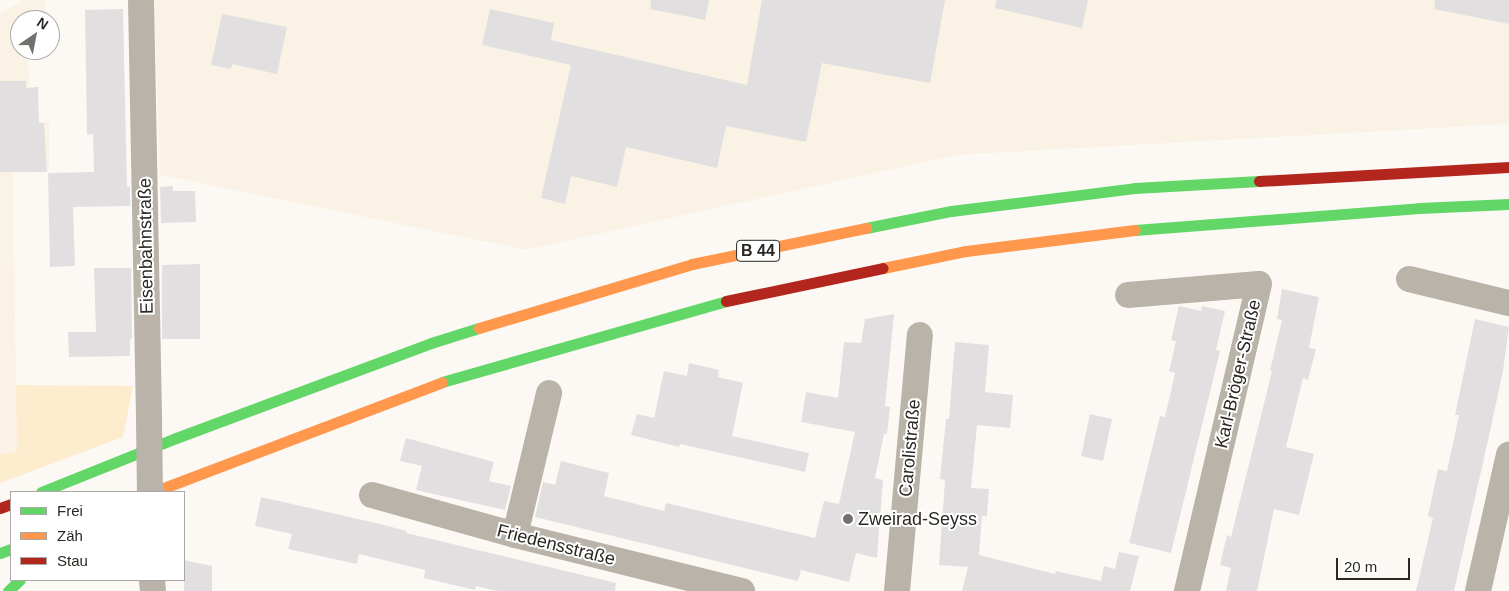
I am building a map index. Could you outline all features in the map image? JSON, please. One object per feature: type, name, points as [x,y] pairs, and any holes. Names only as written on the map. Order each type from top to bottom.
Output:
[{"type":"highway","name":"B 44","points":[[44,491],[185,435],[431,343],[692,264],[951,211],[1135,188],[1509,167]]},
{"type":"highway","name":"B 44","points":[[160,490],[447,380],[713,304],[966,251],[1129,230],[1419,208],[1509,204]]},
{"type":"highway","points":[[8,591],[19,581]]},
{"type":"street","name":"Eisenbahnstraße","points":[[141,0],[149,422],[160,490]]},
{"type":"street","points":[[1409,279],[1509,303]]},
{"type":"street","name":"Karl-Bröger-Straße","points":[[1128,296],[1259,284],[1187,591]]},
{"type":"street","name":"Carolistraße","points":[[897,591],[920,336]]},
{"type":"street","points":[[515,535],[549,393]]},
{"type":"street","points":[[1478,591],[1509,454]]},
{"type":"street","name":"Friedensstraße","points":[[372,496],[515,535],[742,591]]},
{"type":"shaded area","points":[[24,0],[45,0],[46,10],[10,10],[10,60],[28,60],[30,122],[49,122],[49,172],[13,173],[17,453],[0,455],[0,13]]},
{"type":"shaded area","points":[[154,0],[1509,0],[1509,124],[957,155],[526,250],[160,175]]},
{"type":"shaded area","points":[[16,385],[133,386],[123,437],[0,483],[0,455],[17,452]]},
{"type":"building","points":[[651,0],[709,0],[705,20],[650,9]]},
{"type":"building","points":[[762,0],[945,0],[930,83],[822,63],[806,142],[726,126],[717,168],[626,147],[617,187],[571,176],[565,204],[541,198],[571,65],[482,45],[490,9],[554,23],[551,40],[747,85]]},
{"type":"building","points":[[996,0],[1088,0],[1082,28],[995,8]]},
{"type":"building","points":[[1435,0],[1509,0],[1509,24],[1434,9]]},
{"type":"building","points":[[123,9],[127,187],[130,187],[130,206],[73,207],[75,266],[50,267],[48,173],[94,172],[93,134],[87,135],[85,10]]},
{"type":"building","points":[[222,14],[287,27],[277,74],[232,64],[231,69],[211,65]]},
{"type":"building","points":[[0,81],[26,81],[26,88],[38,87],[39,123],[44,123],[47,172],[0,172]]},
{"type":"building","points":[[173,186],[173,191],[195,191],[196,222],[161,223],[160,187]]},
{"type":"building","points":[[200,264],[200,339],[162,339],[162,265]]},
{"type":"building","points":[[94,268],[131,268],[132,339],[130,339],[130,356],[69,357],[68,332],[96,332]]},
{"type":"building","points":[[1282,289],[1319,297],[1309,348],[1316,349],[1308,380],[1303,378],[1286,447],[1314,454],[1299,515],[1274,509],[1257,591],[1226,591],[1231,568],[1220,565],[1227,535],[1231,537],[1272,371],[1270,371],[1282,320],[1277,319]]},
{"type":"building","points":[[1179,306],[1201,311],[1202,306],[1225,311],[1216,350],[1220,351],[1171,553],[1129,543],[1160,416],[1165,417],[1175,373],[1169,371],[1176,341],[1171,340]]},
{"type":"building","points":[[894,314],[885,406],[890,407],[887,434],[884,434],[875,478],[883,480],[877,558],[856,553],[849,582],[801,570],[798,581],[535,517],[543,482],[555,485],[561,461],[609,473],[604,496],[664,511],[666,503],[815,538],[824,501],[839,504],[855,432],[801,422],[806,392],[838,398],[844,342],[861,343],[865,319]]},
{"type":"building","points":[[1475,319],[1509,327],[1503,371],[1489,436],[1454,591],[1416,591],[1433,518],[1428,516],[1438,469],[1447,471],[1459,415],[1455,415]]},
{"type":"building","points":[[955,342],[989,345],[985,392],[1013,395],[1010,428],[977,425],[971,488],[989,489],[987,516],[982,516],[979,555],[1055,574],[1056,571],[1101,581],[1104,566],[1115,569],[1119,552],[1139,556],[1130,591],[962,591],[968,567],[939,565],[945,480],[940,479],[946,419],[949,419]]},
{"type":"building","points":[[689,363],[719,370],[718,377],[743,383],[732,436],[809,453],[805,472],[680,444],[679,447],[631,435],[637,414],[654,418],[664,371],[687,376]]},
{"type":"building","points":[[1090,414],[1112,419],[1103,461],[1081,456]]},
{"type":"building","points":[[406,438],[494,462],[489,481],[511,486],[505,510],[416,490],[422,466],[400,461]]},
{"type":"building","points":[[261,497],[376,523],[407,531],[406,533],[616,583],[615,591],[497,591],[476,586],[475,590],[424,578],[425,570],[359,554],[357,564],[288,549],[292,534],[255,526]]},
{"type":"building","points":[[185,560],[212,566],[212,591],[184,591]]},
{"type":"traffic: fast","points":[[866,228],[951,211],[1135,188],[1259,181]]},
{"type":"traffic: fast","points":[[1135,230],[1419,208],[1509,204]]},
{"type":"traffic: fast","points":[[442,382],[726,301]]},
{"type":"traffic: fast","points":[[44,491],[176,438],[431,343],[479,328]]},
{"type":"traffic: fast","points":[[0,553],[10,549]]},
{"type":"traffic: fast","points":[[8,591],[19,581]]},
{"type":"traffic: slow","points":[[479,328],[692,264],[866,228]]},
{"type":"traffic: slow","points":[[883,268],[966,251],[1135,230]]},
{"type":"traffic: slow","points":[[156,491],[442,382]]},
{"type":"traffic: jam","points":[[1259,181],[1509,167]]},
{"type":"traffic: jam","points":[[726,301],[883,268]]},
{"type":"traffic: jam","points":[[0,508],[10,504]]},
{"type":"place","name":"Zweirad-Seyss","points":[[848,519]]}]
